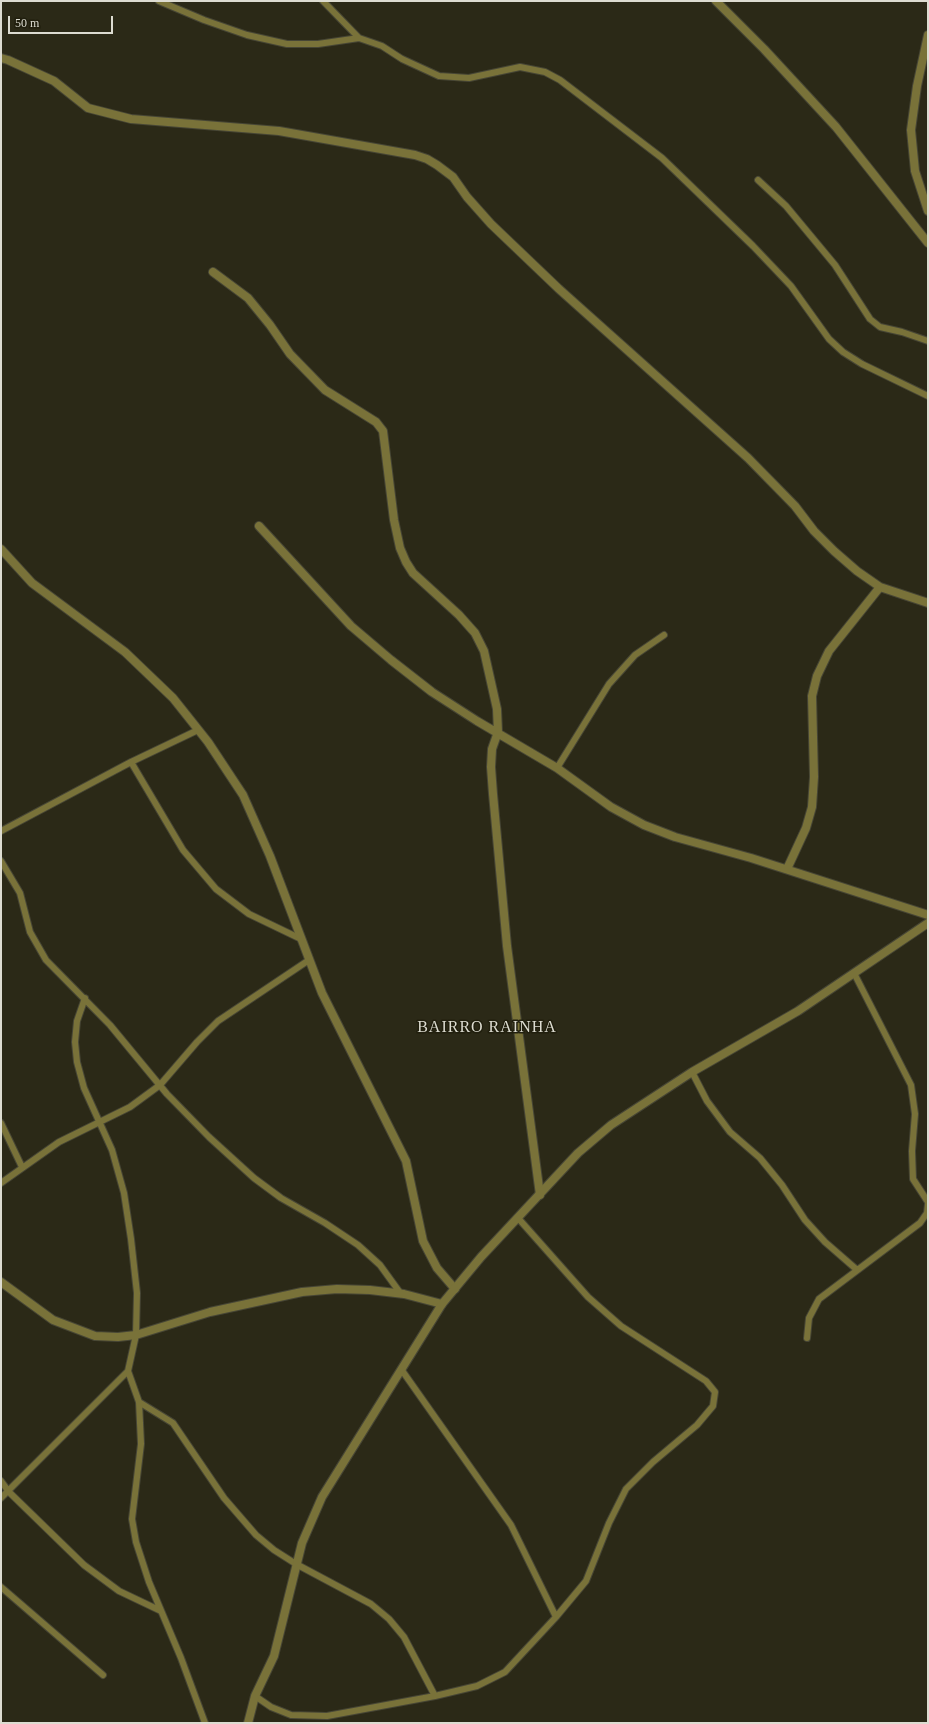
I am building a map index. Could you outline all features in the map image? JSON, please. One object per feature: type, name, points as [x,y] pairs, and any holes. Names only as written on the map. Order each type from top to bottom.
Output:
[{"type":"street","points":[[716,1],[764,49],[836,127],[928,243]]},
{"type":"street","points":[[928,35],[917,86],[911,130],[915,171],[928,211]]},
{"type":"street","points":[[1,58],[54,81],[88,108],[131,119],[279,131],[415,155],[427,159],[453,177],[467,197],[491,224],[559,289],[748,458],[795,506],[814,531],[856,571],[880,587],[928,603]]},
{"type":"street","points":[[213,272],[248,298],[270,325],[290,354],[325,390],[376,422],[383,431],[400,548],[406,562],[413,572],[459,615],[475,633],[484,651],[497,709],[498,732],[492,749],[491,767],[507,946],[540,1194]]},
{"type":"street","points":[[259,526],[351,626],[432,692],[557,768],[611,807],[644,825],[675,837],[787,870],[928,915]]},
{"type":"street","points":[[1,549],[32,583],[124,652],[173,698],[198,730],[243,796],[270,856],[322,993],[406,1161],[423,1241],[437,1268],[455,1289]]},
{"type":"street","points":[[787,870],[806,828],[812,807],[814,776],[812,696],[817,676],[829,651],[880,587]]},
{"type":"street","points":[[248,1723],[255,1696],[274,1656],[302,1543],[322,1497],[442,1304],[481,1256],[578,1153],[611,1125],[692,1072],[798,1011],[928,923]]},
{"type":"street","points":[[1,1282],[53,1320],[95,1336],[118,1337],[136,1335],[210,1312],[302,1292],[370,1290],[401,1294],[442,1304]]},
{"type":"lane","points":[[159,1],[204,20],[247,35],[287,44],[318,44],[359,38]]},
{"type":"lane","points":[[323,1],[359,38],[382,46],[402,59],[439,76],[469,78],[520,67],[545,72],[560,80],[662,158],[753,246],[791,286],[829,339],[843,352],[862,364],[928,396]]},
{"type":"lane","points":[[758,180],[786,206],[835,265],[870,319],[880,327],[902,332],[928,341]]},
{"type":"lane","points":[[557,768],[609,684],[635,655],[664,635]]},
{"type":"lane","points":[[1,831],[131,762],[198,730]]},
{"type":"lane","points":[[131,762],[183,850],[216,889],[249,914],[301,939]]},
{"type":"lane","points":[[1,861],[20,893],[30,932],[46,960],[85,998],[130,1047],[160,1085],[209,1137],[254,1178],[281,1198],[325,1223],[358,1245],[380,1265],[401,1294]]},
{"type":"lane","points":[[1,1183],[59,1142],[130,1107],[160,1085],[197,1042],[218,1021],[310,960]]},
{"type":"lane","points":[[808,1338],[809,1318],[819,1299],[856,1269],[920,1223],[927,1213],[928,1203],[913,1179],[912,1151],[916,1114],[911,1085],[854,973]]},
{"type":"lane","points":[[1,1498],[9,1492],[128,1371],[136,1335],[137,1293],[125,1200],[112,1150],[84,1088],[77,1062],[75,1042],[77,1021],[85,998]]},
{"type":"lane","points":[[692,1072],[707,1101],[730,1132],[760,1158],[782,1185],[805,1220],[824,1242],[856,1269]]},
{"type":"lane","points":[[1,1123],[22,1167]]},
{"type":"lane","points":[[255,1696],[271,1707],[291,1716],[327,1716],[435,1696],[477,1686],[505,1672],[556,1617],[586,1581],[609,1523],[626,1489],[653,1462],[697,1425],[713,1406],[715,1392],[706,1381],[621,1326],[588,1297],[518,1218]]},
{"type":"lane","points":[[401,1369],[511,1524],[556,1617]]},
{"type":"lane","points":[[128,1371],[139,1402],[141,1444],[132,1519],[136,1542],[149,1582],[181,1658],[205,1723]]},
{"type":"lane","points":[[139,1402],[173,1423],[211,1480],[245,1524],[274,1550],[296,1564],[371,1604],[389,1619],[404,1637],[435,1696]]},
{"type":"lane","points":[[1,1482],[9,1492],[84,1566],[119,1591],[161,1611]]},
{"type":"lane","points":[[1,1586],[103,1675]]},
{"type":"district","name":"BAIRRO RAINHA","points":[[487,1028]]}]
